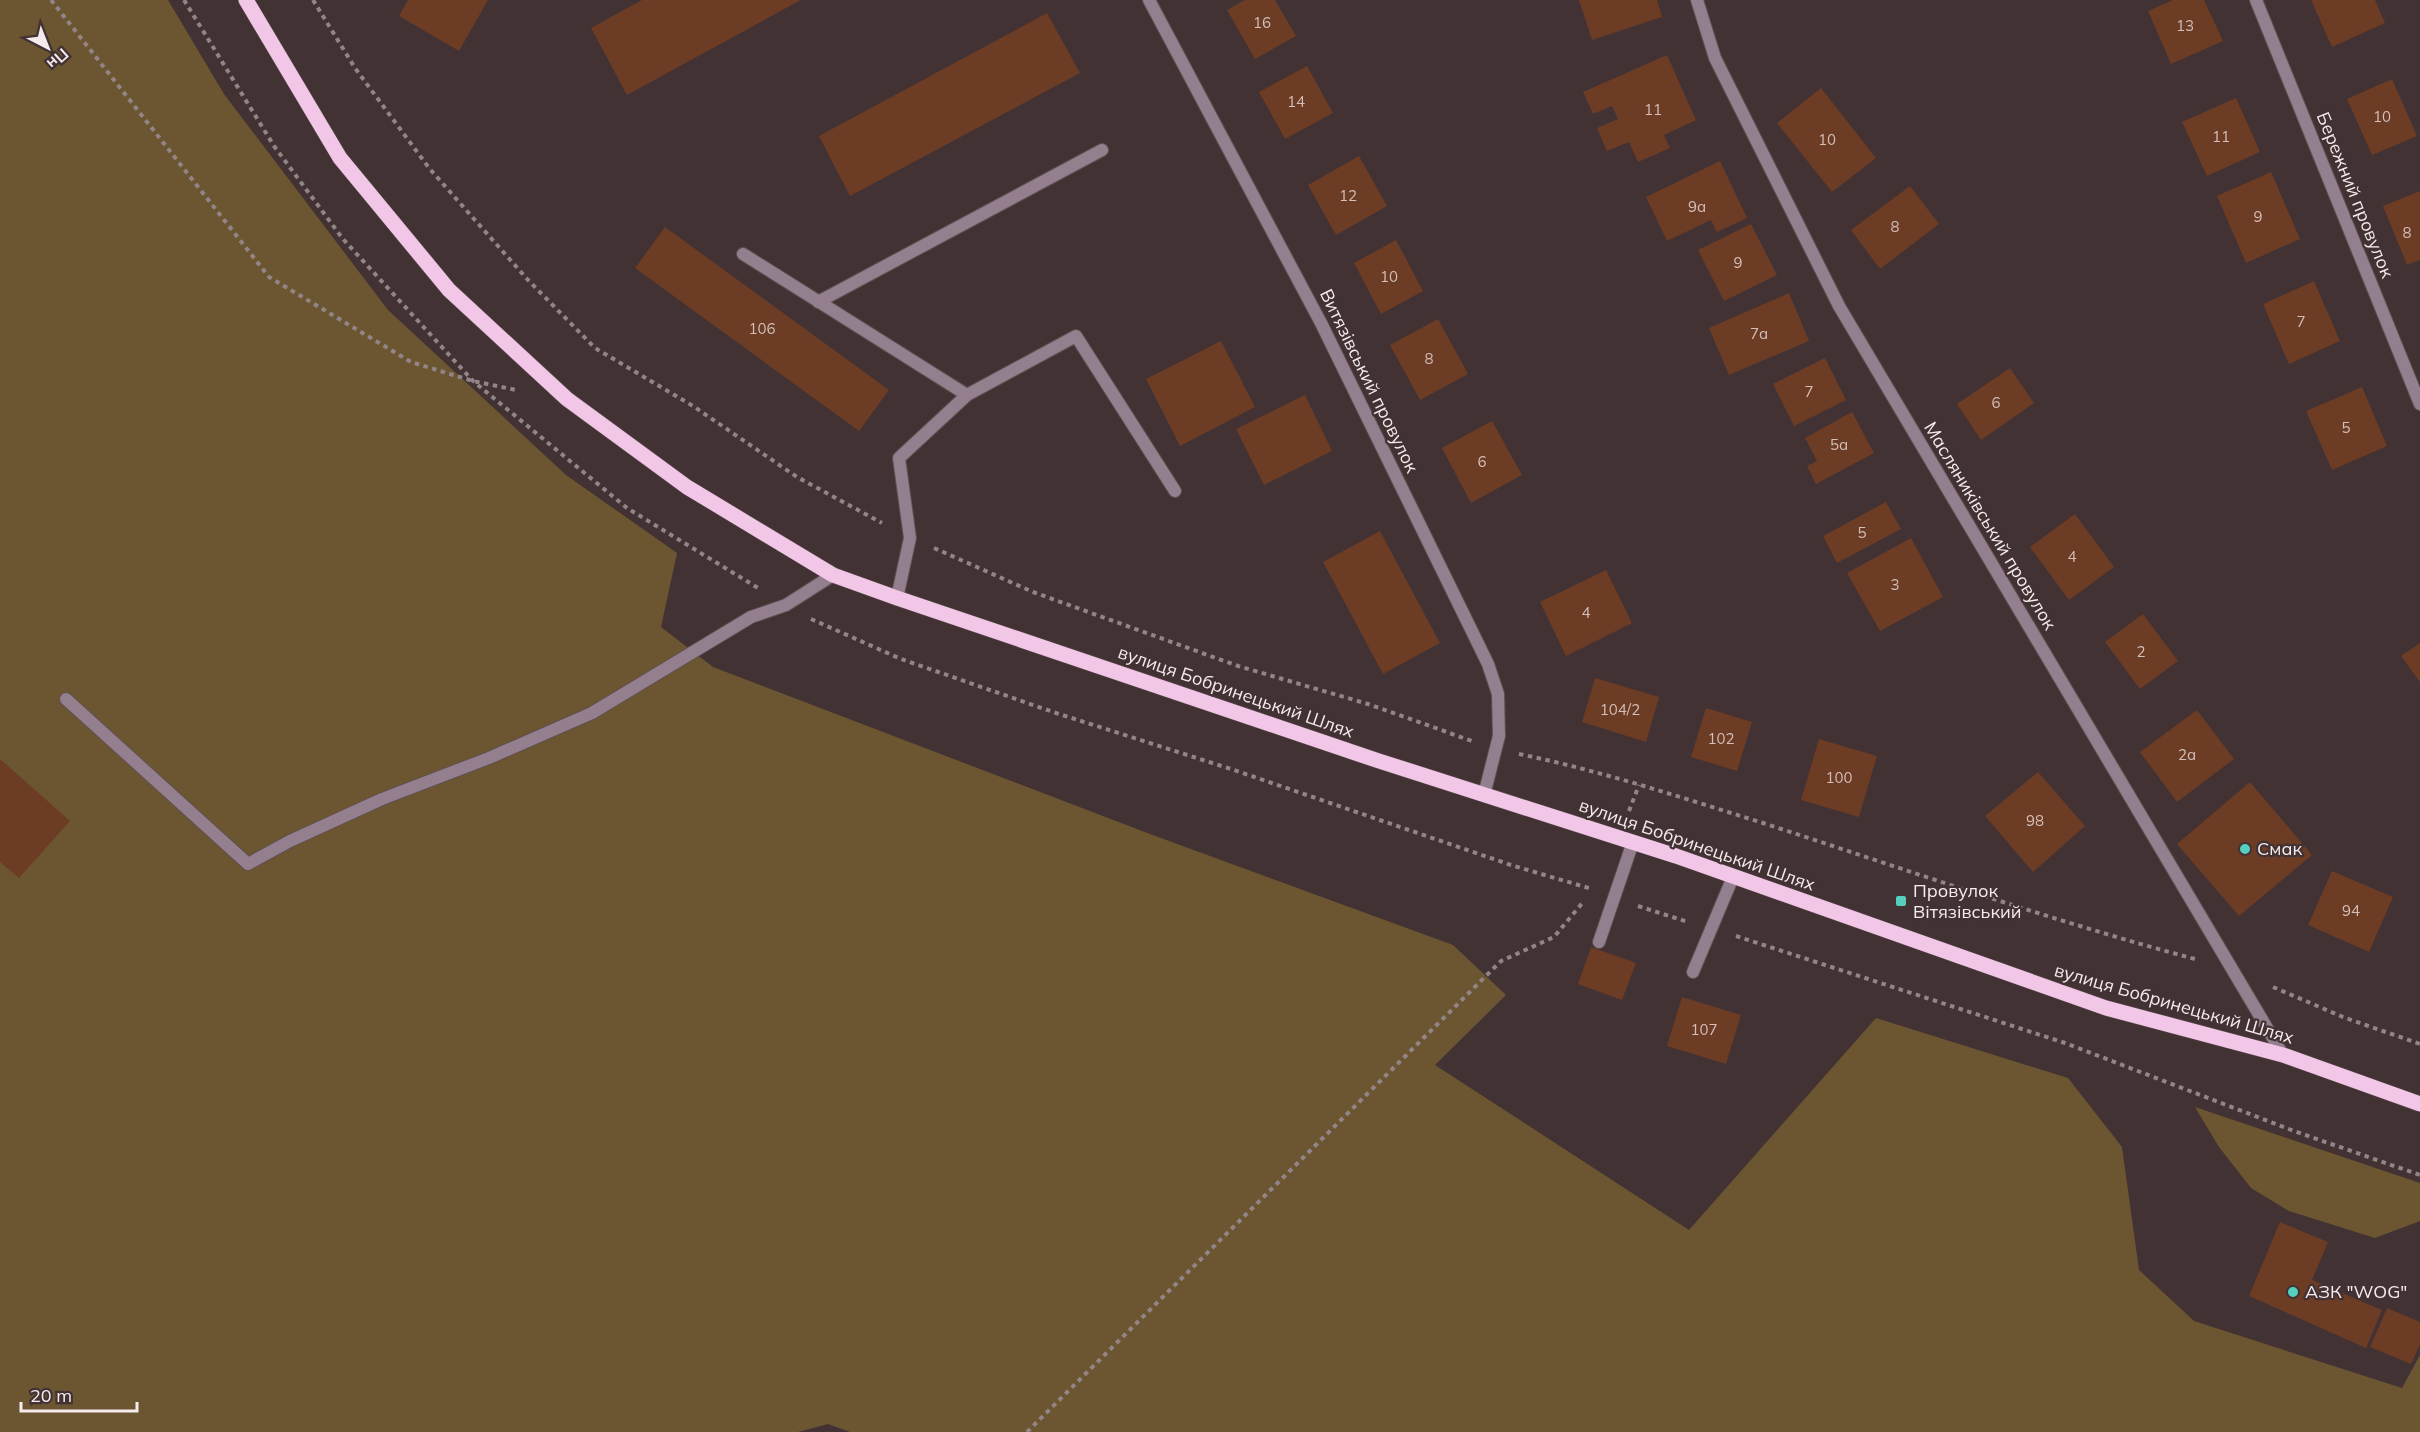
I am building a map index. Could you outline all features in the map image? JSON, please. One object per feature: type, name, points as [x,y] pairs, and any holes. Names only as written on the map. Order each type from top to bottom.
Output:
[{"type":"main road","name":"вулиця Бобринецький Шлях","points":[[246,0],[340,158],[449,290],[567,399],[687,487],[833,574],[897,598],[1485,795],[1633,842],[2106,1008],[2283,1056],[2420,1104]]},
{"type":"street","name":"Витязівський провулок","points":[[1149,0],[1321,323],[1488,664],[1498,694],[1499,736],[1485,795]]},
{"type":"street","name":"Масляниківський провулок","points":[[1697,0],[1715,58],[1839,306],[2283,1056]]},
{"type":"street","name":"Бережний провулок","points":[[2256,0],[2420,404]]},
{"type":"street","points":[[818,302],[1102,150]]},
{"type":"street","points":[[743,254],[967,396]]},
{"type":"street","points":[[897,598],[910,538],[899,458],[967,396],[1076,336],[1175,491]]},
{"type":"street","points":[[66,699],[248,864],[290,841],[382,799],[489,758],[592,713],[752,617],[786,605],[833,574]]},
{"type":"street","points":[[1599,942],[1616,898],[1633,842]]},
{"type":"street","points":[[1693,972],[1733,877]]},
{"type":"path","points":[[51,0],[269,277],[411,362],[472,381],[520,390]]},
{"type":"path","points":[[313,0],[355,68],[429,168],[528,280],[595,348],[693,406],[796,477],[910,538],[1033,592],[1238,666],[1368,704],[1496,750],[1546,760],[1678,796],[1995,902],[2230,969],[2343,1017],[2420,1044]]},
{"type":"path","points":[[786,605],[901,659],[1511,865],[1594,890],[1554,937],[1501,961],[1027,1432]]},
{"type":"path","points":[[1616,898],[2065,1043],[2294,1131],[2420,1175]]},
{"type":"shaded area","points":[[0,0],[168,0],[224,94],[388,310],[566,475],[677,553],[661,627],[713,667],[1150,834],[1453,945],[1506,995],[1435,1065],[1689,1230],[1876,1018],[2068,1078],[2122,1147],[2139,1270],[2194,1321],[2402,1388],[2420,1355],[2420,1432],[850,1432],[828,1424],[798,1432],[0,1432]]},
{"type":"shaded area","points":[[2195,1107],[2420,1183],[2420,1221],[2375,1238],[2289,1211],[2251,1188],[2219,1147]]},
{"type":"building","points":[[408,0],[488,0],[459,51],[399,16]]},
{"type":"building","points":[[642,0],[801,0],[627,95],[591,28]]},
{"type":"building","points":[[1245,0],[1275,0],[1296,36],[1255,59],[1227,10]]},
{"type":"building","points":[[1579,0],[1657,0],[1662,17],[1592,40]]},
{"type":"building","points":[[2173,0],[2204,0],[2223,41],[2171,64],[2148,11]]},
{"type":"building","points":[[2311,0],[2375,0],[2385,23],[2332,47]]},
{"type":"building","points":[[1047,13],[1080,73],[850,196],[819,136]]},
{"type":"building","points":[[1667,55],[1696,120],[1664,135],[1670,148],[1638,162],[1629,142],[1607,151],[1597,128],[1618,119],[1612,106],[1593,114],[1583,92]]},
{"type":"building","points":[[1307,66],[1333,113],[1285,139],[1259,92]]},
{"type":"building","points":[[2392,79],[2417,136],[2372,155],[2347,99]]},
{"type":"building","points":[[1821,88],[1876,158],[1832,192],[1777,123]]},
{"type":"building","points":[[2236,98],[2260,152],[2207,176],[2182,122]]},
{"type":"building","points":[[1359,156],[1387,206],[1336,235],[1308,185]]},
{"type":"building","points":[[1720,161],[1747,218],[1717,232],[1711,220],[1667,241],[1646,197]]},
{"type":"building","points":[[2271,172],[2300,239],[2246,263],[2217,196]]},
{"type":"building","points":[[1910,186],[1939,224],[1880,269],[1851,230]]},
{"type":"building","points":[[2420,191],[2420,260],[2407,265],[2383,206]]},
{"type":"building","points":[[1751,224],[1777,275],[1724,301],[1698,250]]},
{"type":"building","points":[[665,227],[889,390],[859,431],[635,268]]},
{"type":"building","points":[[1396,240],[1423,291],[1381,314],[1354,263]]},
{"type":"building","points":[[2314,281],[2340,341],[2289,364],[2263,304]]},
{"type":"building","points":[[1789,293],[1809,341],[1729,375],[1709,328]]},
{"type":"building","points":[[1438,319],[1468,374],[1420,400],[1390,345]]},
{"type":"building","points":[[1221,341],[1255,407],[1180,446],[1146,379]]},
{"type":"building","points":[[1825,358],[1846,400],[1794,426],[1773,384]]},
{"type":"building","points":[[2010,368],[2034,403],[1981,440],[1957,404]]},
{"type":"building","points":[[2362,387],[2387,446],[2332,470],[2306,411]]},
{"type":"building","points":[[1305,395],[1332,451],[1264,485],[1236,429]]},
{"type":"building","points":[[1852,412],[1874,453],[1816,484],[1807,466],[1817,461],[1805,438]]},
{"type":"building","points":[[1492,421],[1522,475],[1471,503],[1442,448]]},
{"type":"building","points":[[1886,502],[1901,529],[1837,563],[1823,536]]},
{"type":"building","points":[[2075,514],[2114,567],[2069,600],[2030,547]]},
{"type":"building","points":[[1380,531],[1440,643],[1383,674],[1323,562]]},
{"type":"building","points":[[1911,538],[1943,597],[1880,631],[1847,573]]},
{"type":"building","points":[[1606,570],[1632,623],[1566,656],[1540,602]]},
{"type":"building","points":[[2143,614],[2178,661],[2140,689],[2105,642]]},
{"type":"building","points":[[2420,643],[2420,682],[2401,656]]},
{"type":"building","points":[[1595,678],[1659,697],[1646,742],[1582,722]]},
{"type":"building","points":[[1706,708],[1752,722],[1737,771],[1691,757]]},
{"type":"building","points":[[2197,710],[2234,759],[2177,802],[2140,752]]},
{"type":"building","points":[[1819,739],[1877,756],[1859,817],[1801,800]]},
{"type":"building","points":[[0,759],[70,821],[19,878],[0,862]]},
{"type":"building","points":[[2038,772],[2085,826],[2033,872],[1985,816]]},
{"type":"building","name":"Смак","points":[[2250,782],[2312,855],[2239,916],[2177,844]]},
{"type":"building","points":[[2332,871],[2393,897],[2369,952],[2308,925]]},
{"type":"building","points":[[1591,947],[1636,963],[1622,1000],[1578,984]]},
{"type":"building","points":[[1682,997],[1741,1015],[1726,1064],[1667,1046]]},
{"type":"building","points":[[2280,1222],[2328,1242],[2312,1280],[2382,1310],[2366,1348],[2249,1296]]},
{"type":"building","points":[[2387,1308],[2420,1322],[2420,1344],[2411,1364],[2370,1347]]},
{"type":"place","name":"Смак","points":[[2245,849]]},
{"type":"place","name":"Провулок Вітязівський","points":[[1901,901]]},
{"type":"place","name":"АЗК \"WOG\"","points":[[2293,1292]]}]
